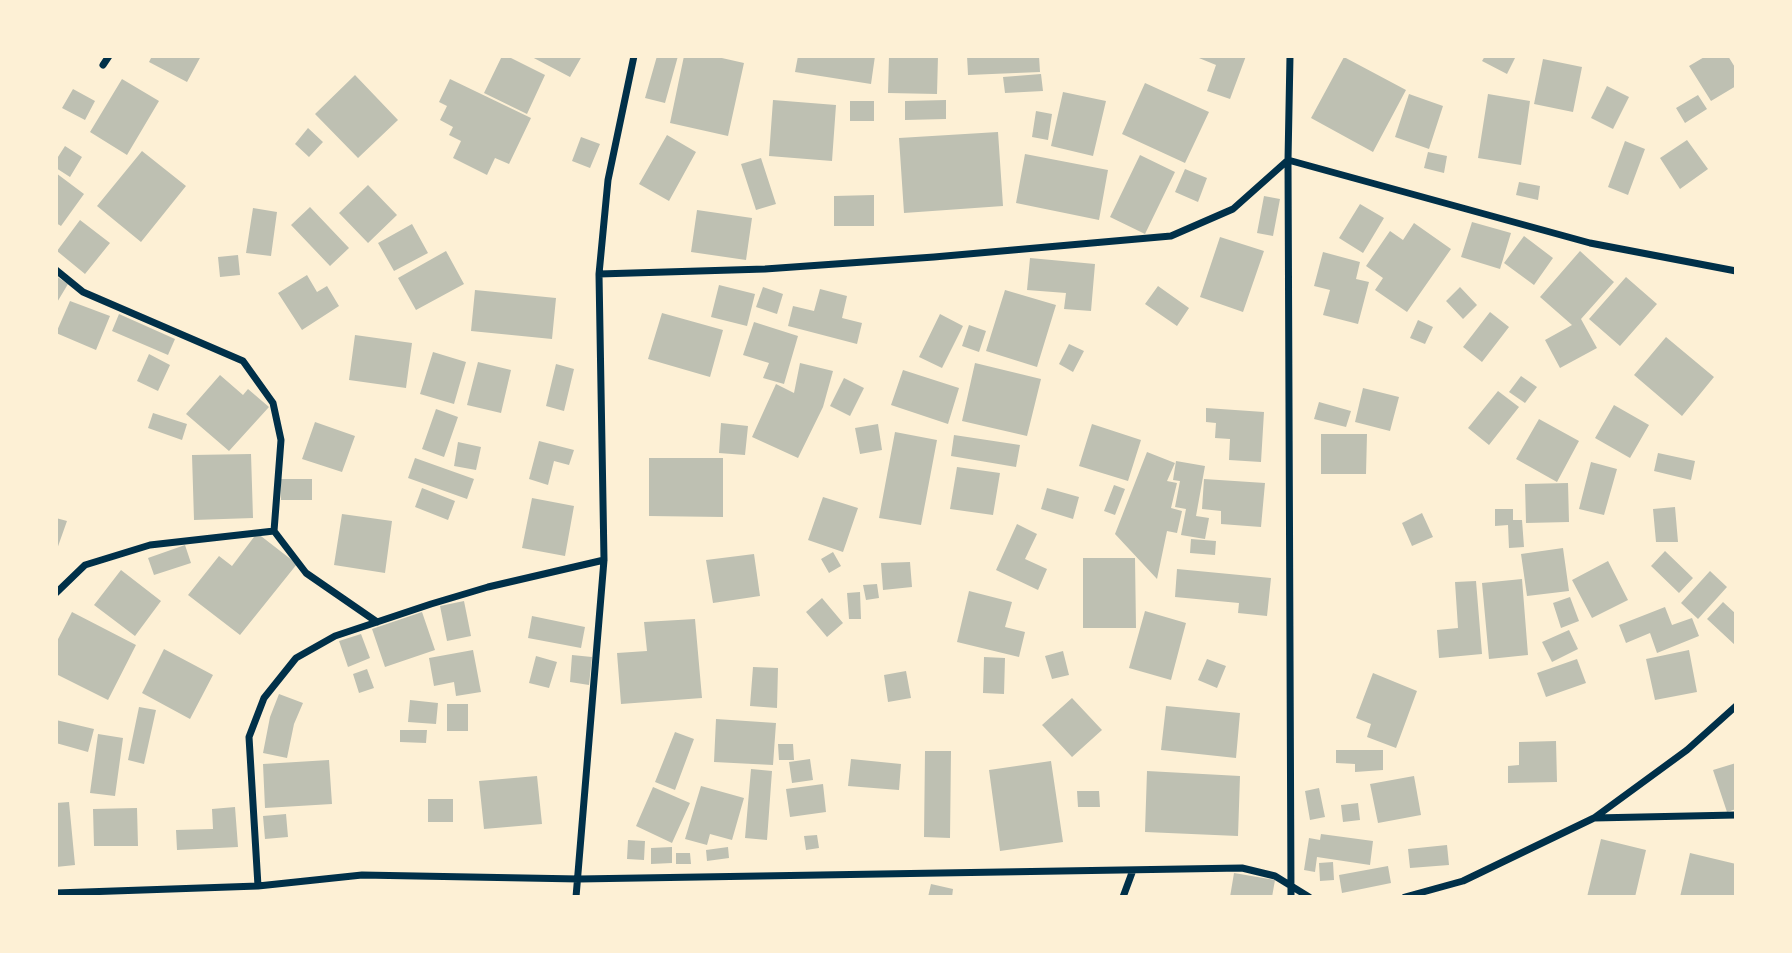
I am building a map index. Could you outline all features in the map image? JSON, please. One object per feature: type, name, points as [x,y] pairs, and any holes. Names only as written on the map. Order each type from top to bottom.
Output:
[{"type":"street","points":[[103,65],[109,56]]},
{"type":"street","points":[[576,897],[604,560],[599,274],[608,180],[634,56]]},
{"type":"street","points":[[1290,56],[1288,160],[1291,897]]},
{"type":"street","points":[[599,274],[765,269],[1171,236],[1233,209],[1288,160]]},
{"type":"street","points":[[1288,160],[1590,243],[1736,271]]},
{"type":"street","points":[[56,270],[83,292],[243,361],[273,404],[281,440],[274,531],[306,573],[377,622]]},
{"type":"street","points":[[56,593],[85,565],[150,545],[274,531]]},
{"type":"street","points":[[258,886],[249,737],[264,698],[296,658],[335,636],[377,622],[488,587],[604,560]]},
{"type":"street","points":[[1405,897],[1462,881],[1594,818],[1686,750],[1736,706]]},
{"type":"street","points":[[1594,818],[1736,815]]},
{"type":"street","points":[[56,893],[258,886],[362,875],[579,879],[1242,868],[1275,876],[1308,897]]},
{"type":"street","points":[[1122,897],[1133,870]]},
{"type":"building","points":[[152,56],[201,56],[187,82],[149,62]]},
{"type":"building","points":[[502,56],[545,75],[527,114],[484,93]]},
{"type":"building","points":[[530,56],[582,56],[570,77]]},
{"type":"building","points":[[657,56],[678,56],[665,103],[645,98]]},
{"type":"building","points":[[684,56],[713,56],[744,63],[728,136],[670,123]]},
{"type":"building","points":[[798,56],[875,56],[871,84],[795,72]]},
{"type":"building","points":[[889,56],[938,56],[937,94],[888,93]]},
{"type":"building","points":[[967,56],[1039,56],[1040,72],[968,75]]},
{"type":"building","points":[[1194,56],[1246,56],[1230,99],[1207,91],[1216,65]]},
{"type":"building","points":[[1485,56],[1516,56],[1507,74],[1482,61]]},
{"type":"building","points":[[1706,56],[1728,56],[1736,69],[1736,86],[1711,101],[1689,66]]},
{"type":"building","points":[[1344,57],[1406,90],[1373,152],[1311,118]]},
{"type":"building","points":[[1543,59],[1582,67],[1573,112],[1534,104]]},
{"type":"building","points":[[1041,74],[1043,91],[1005,93],[1003,77]]},
{"type":"building","points":[[355,75],[398,120],[358,158],[315,114]]},
{"type":"building","points":[[122,79],[159,101],[127,155],[90,132]]},
{"type":"building","points":[[450,79],[531,118],[509,164],[495,158],[487,175],[453,158],[461,141],[449,135],[453,127],[440,120],[447,106],[439,102]]},
{"type":"building","points":[[1145,83],[1209,112],[1185,163],[1122,134]]},
{"type":"building","points":[[1607,86],[1629,97],[1613,129],[1591,118]]},
{"type":"building","points":[[73,89],[95,101],[85,120],[62,108]]},
{"type":"building","points":[[1063,92],[1106,101],[1093,156],[1051,146]]},
{"type":"building","points":[[1409,94],[1443,106],[1429,149],[1395,137]]},
{"type":"building","points":[[1488,94],[1530,101],[1521,165],[1478,158]]},
{"type":"building","points":[[1698,95],[1707,109],[1685,123],[1676,108]]},
{"type":"building","points":[[773,100],[836,105],[832,161],[769,156]]},
{"type":"building","points":[[946,100],[946,119],[905,120],[905,101]]},
{"type":"building","points":[[850,101],[874,101],[874,121],[850,121]]},
{"type":"building","points":[[1036,111],[1052,114],[1048,140],[1032,137]]},
{"type":"building","points":[[308,128],[323,142],[309,157],[295,144]]},
{"type":"building","points":[[998,132],[1003,206],[904,213],[899,138]]},
{"type":"building","points":[[667,135],[696,152],[669,201],[639,184]]},
{"type":"building","points":[[581,137],[600,144],[590,168],[572,161]]},
{"type":"building","points":[[1687,140],[1708,169],[1680,189],[1660,158]]},
{"type":"building","points":[[1625,141],[1645,149],[1628,195],[1608,187]]},
{"type":"building","points":[[65,146],[82,157],[70,177],[56,168],[56,160]]},
{"type":"building","points":[[142,151],[186,186],[141,242],[97,206]]},
{"type":"building","points":[[1428,152],[1447,156],[1444,173],[1424,168]]},
{"type":"building","points":[[1025,154],[1108,170],[1099,220],[1016,203]]},
{"type":"building","points":[[1140,155],[1175,172],[1145,234],[1110,217]]},
{"type":"building","points":[[761,158],[776,204],[756,210],[741,164]]},
{"type":"building","points":[[1185,169],[1207,178],[1198,202],[1175,192]]},
{"type":"building","points":[[56,173],[84,194],[61,226],[56,223]]},
{"type":"building","points":[[1519,182],[1540,186],[1538,200],[1516,195]]},
{"type":"building","points":[[368,185],[397,215],[368,243],[339,213]]},
{"type":"building","points":[[874,195],[874,226],[834,226],[834,196]]},
{"type":"building","points":[[1264,196],[1280,199],[1273,236],[1257,233]]},
{"type":"building","points":[[1360,204],[1384,218],[1363,253],[1339,238]]},
{"type":"building","points":[[310,207],[349,248],[330,266],[291,225]]},
{"type":"building","points":[[253,208],[277,212],[271,256],[246,253]]},
{"type":"building","points":[[697,210],[752,218],[746,260],[691,252]]},
{"type":"building","points":[[80,220],[110,243],[85,274],[57,251]]},
{"type":"building","points":[[1472,222],[1511,233],[1500,269],[1461,257]]},
{"type":"building","points":[[1414,223],[1451,249],[1407,312],[1375,290],[1383,278],[1366,266],[1390,231],[1403,240]]},
{"type":"building","points":[[412,224],[428,253],[394,271],[378,243]]},
{"type":"building","points":[[1524,236],[1553,258],[1534,285],[1504,263]]},
{"type":"building","points":[[1220,237],[1264,251],[1243,312],[1200,297]]},
{"type":"building","points":[[446,251],[464,284],[416,310],[398,278]]},
{"type":"building","points":[[1580,251],[1614,282],[1581,319],[1597,348],[1560,368],[1545,340],[1572,325],[1540,297]]},
{"type":"building","points":[[1323,252],[1360,262],[1356,279],[1369,282],[1358,324],[1323,315],[1330,290],[1314,286]]},
{"type":"building","points":[[238,255],[240,275],[220,277],[218,257]]},
{"type":"building","points":[[1030,258],[1095,264],[1091,311],[1064,309],[1066,293],[1027,290]]},
{"type":"building","points":[[307,275],[317,292],[327,286],[339,306],[302,330],[278,293]]},
{"type":"building","points":[[56,276],[68,284],[56,304]]},
{"type":"building","points":[[1626,277],[1657,304],[1620,346],[1589,319]]},
{"type":"building","points":[[719,285],[755,294],[747,326],[711,317]]},
{"type":"building","points":[[1158,286],[1189,308],[1177,326],[1145,304]]},
{"type":"building","points":[[763,287],[783,294],[777,314],[756,307]]},
{"type":"building","points":[[1460,287],[1477,305],[1463,319],[1446,301]]},
{"type":"building","points":[[820,289],[847,296],[842,318],[862,323],[857,344],[788,326],[793,306],[814,311]]},
{"type":"building","points":[[475,290],[556,298],[552,339],[471,331]]},
{"type":"building","points":[[1005,290],[1056,305],[1037,367],[986,351]]},
{"type":"building","points":[[70,301],[110,316],[96,350],[56,333]]},
{"type":"building","points":[[1490,312],[1509,327],[1482,362],[1463,347]]},
{"type":"building","points":[[662,313],[723,330],[710,377],[648,359]]},
{"type":"building","points":[[119,314],[175,339],[168,355],[112,331]]},
{"type":"building","points":[[940,314],[963,326],[942,368],[919,357]]},
{"type":"building","points":[[1418,320],[1433,327],[1425,344],[1410,338]]},
{"type":"building","points":[[754,322],[798,336],[784,384],[763,378],[769,363],[743,355]]},
{"type":"building","points":[[969,325],[986,331],[979,352],[962,346]]},
{"type":"building","points":[[355,335],[412,343],[406,388],[349,380]]},
{"type":"building","points":[[1666,337],[1714,377],[1682,416],[1634,375]]},
{"type":"building","points":[[1069,344],[1084,351],[1073,372],[1059,364]]},
{"type":"building","points":[[433,352],[466,362],[454,404],[420,394]]},
{"type":"building","points":[[149,354],[170,365],[158,391],[137,381]]},
{"type":"building","points":[[478,362],[511,370],[501,413],[467,405]]},
{"type":"building","points":[[800,363],[833,371],[823,407],[798,458],[752,437],[776,384],[794,393]]},
{"type":"building","points":[[975,363],[1041,379],[1027,436],[962,421]]},
{"type":"building","points":[[556,364],[574,369],[564,411],[546,406]]},
{"type":"building","points":[[903,370],[959,388],[948,424],[891,405]]},
{"type":"building","points":[[220,375],[243,395],[248,389],[269,407],[229,451],[186,414]]},
{"type":"building","points":[[1521,376],[1537,387],[1525,403],[1509,392]]},
{"type":"building","points":[[844,378],[864,388],[850,416],[830,406]]},
{"type":"building","points":[[1363,388],[1399,397],[1390,431],[1355,422]]},
{"type":"building","points":[[1498,391],[1519,407],[1489,445],[1468,428]]},
{"type":"building","points":[[1319,402],[1351,411],[1346,427],[1314,419]]},
{"type":"building","points":[[1614,405],[1649,425],[1630,458],[1595,438]]},
{"type":"building","points":[[1206,408],[1264,412],[1261,462],[1229,460],[1230,439],[1215,438],[1216,423],[1206,422]]},
{"type":"building","points":[[436,409],[458,417],[444,457],[422,449]]},
{"type":"building","points":[[153,413],[187,424],[182,440],[148,428]]},
{"type":"building","points":[[1539,419],[1579,441],[1557,482],[1516,459]]},
{"type":"building","points":[[315,422],[355,436],[342,472],[302,459]]},
{"type":"building","points":[[721,423],[748,426],[745,455],[719,453]]},
{"type":"building","points":[[878,424],[882,450],[860,454],[855,428]]},
{"type":"building","points":[[1092,424],[1141,440],[1128,481],[1079,466]]},
{"type":"building","points":[[895,432],[937,440],[921,525],[879,518]]},
{"type":"building","points":[[1321,434],[1367,434],[1366,474],[1321,474]]},
{"type":"building","points":[[954,435],[1020,445],[1016,467],[951,456]]},
{"type":"building","points":[[539,441],[574,450],[569,465],[554,461],[548,485],[529,479]]},
{"type":"building","points":[[458,442],[481,447],[476,470],[454,466]]},
{"type":"building","points":[[1147,452],[1175,463],[1167,481],[1177,483],[1171,508],[1182,511],[1177,533],[1167,531],[1157,579],[1115,534]]},
{"type":"building","points":[[1658,453],[1695,461],[1691,480],[1654,471]]},
{"type":"building","points":[[251,454],[253,518],[194,520],[192,455]]},
{"type":"building","points":[[415,458],[474,479],[467,499],[408,478]]},
{"type":"building","points":[[649,458],[723,458],[723,517],[649,516]]},
{"type":"building","points":[[1176,461],[1205,466],[1196,516],[1209,518],[1205,539],[1181,535],[1186,509],[1175,507],[1180,481],[1173,480]]},
{"type":"building","points":[[1591,462],[1617,469],[1604,515],[1579,509]]},
{"type":"building","points":[[957,467],[1000,473],[993,515],[950,509]]},
{"type":"building","points":[[281,479],[312,479],[312,500],[281,500]]},
{"type":"building","points":[[1204,479],[1265,483],[1261,527],[1221,524],[1221,511],[1202,509]]},
{"type":"building","points":[[1568,483],[1569,522],[1526,523],[1525,484]]},
{"type":"building","points":[[1114,485],[1125,489],[1115,515],[1104,511]]},
{"type":"building","points":[[422,488],[455,501],[448,520],[415,507]]},
{"type":"building","points":[[1047,488],[1079,497],[1073,519],[1041,509]]},
{"type":"building","points":[[823,497],[858,508],[843,552],[808,540]]},
{"type":"building","points":[[532,498],[574,506],[565,556],[522,548]]},
{"type":"building","points":[[1675,507],[1678,542],[1656,542],[1653,509]]},
{"type":"building","points":[[1495,509],[1513,509],[1513,520],[1522,520],[1524,547],[1509,548],[1508,525],[1495,526]]},
{"type":"building","points":[[1422,513],[1433,537],[1412,546],[1402,523]]},
{"type":"building","points":[[342,514],[392,521],[385,573],[334,565]]},
{"type":"building","points":[[56,518],[67,521],[56,552]]},
{"type":"building","points":[[1017,524],[1037,534],[1025,559],[1047,569],[1038,590],[996,570]]},
{"type":"building","points":[[257,533],[297,564],[240,635],[188,595],[219,556],[232,566]]},
{"type":"building","points":[[1191,539],[1216,541],[1215,555],[1190,553]]},
{"type":"building","points":[[185,545],[191,563],[154,575],[148,558]]},
{"type":"building","points":[[1563,548],[1569,591],[1527,596],[1521,554]]},
{"type":"building","points":[[1665,551],[1693,578],[1679,593],[1651,566]]},
{"type":"building","points":[[833,552],[841,566],[829,573],[821,559]]},
{"type":"building","points":[[754,554],[760,596],[713,603],[706,560]]},
{"type":"building","points":[[1083,558],[1135,558],[1136,628],[1083,628]]},
{"type":"building","points":[[1608,561],[1628,600],[1592,618],[1572,580]]},
{"type":"building","points":[[910,562],[912,587],[883,590],[881,563]]},
{"type":"building","points":[[1177,569],[1271,578],[1267,616],[1238,613],[1239,603],[1175,597]]},
{"type":"building","points":[[121,570],[161,601],[135,636],[94,605]]},
{"type":"building","points":[[1710,571],[1727,587],[1698,619],[1681,603]]},
{"type":"building","points":[[1522,579],[1528,655],[1489,659],[1482,583]]},
{"type":"building","points":[[1476,581],[1482,654],[1439,658],[1437,630],[1458,628],[1455,582]]},
{"type":"building","points":[[877,584],[879,598],[866,600],[863,585]]},
{"type":"building","points":[[969,591],[1012,602],[1005,627],[1025,632],[1019,657],[957,642]]},
{"type":"building","points":[[860,592],[861,619],[849,619],[847,593]]},
{"type":"building","points":[[1570,597],[1579,621],[1561,628],[1553,603]]},
{"type":"building","points":[[822,598],[843,623],[827,637],[806,612]]},
{"type":"building","points":[[464,601],[471,636],[447,641],[440,606]]},
{"type":"building","points":[[1723,602],[1736,614],[1736,646],[1707,619]]},
{"type":"building","points":[[1665,607],[1672,625],[1692,618],[1699,636],[1657,653],[1650,633],[1626,643],[1619,625]]},
{"type":"building","points":[[1145,611],[1186,623],[1171,680],[1129,668]]},
{"type":"building","points":[[72,612],[136,645],[108,700],[56,674],[56,643]]},
{"type":"building","points":[[422,612],[435,650],[385,667],[372,629]]},
{"type":"building","points":[[532,616],[585,627],[581,648],[528,638]]},
{"type":"building","points":[[695,619],[702,698],[621,704],[617,653],[647,651],[644,622]]},
{"type":"building","points":[[1569,630],[1578,649],[1552,662],[1542,642]]},
{"type":"building","points":[[361,634],[370,658],[348,667],[339,641]]},
{"type":"building","points":[[164,649],[213,675],[190,719],[142,693]]},
{"type":"building","points":[[473,650],[481,692],[456,696],[454,682],[434,686],[429,658]]},
{"type":"building","points":[[1689,650],[1697,692],[1655,700],[1646,659]]},
{"type":"building","points":[[1063,651],[1069,675],[1052,679],[1045,656]]},
{"type":"building","points":[[572,655],[592,657],[589,685],[570,682]]},
{"type":"building","points":[[536,656],[557,662],[549,688],[529,683]]},
{"type":"building","points":[[984,657],[1005,658],[1004,694],[983,693]]},
{"type":"building","points":[[1207,659],[1226,666],[1217,688],[1198,680]]},
{"type":"building","points":[[1577,659],[1586,683],[1546,697],[1537,673]]},
{"type":"building","points":[[753,667],[778,668],[777,708],[750,706]]},
{"type":"building","points":[[367,669],[374,688],[359,693],[353,674]]},
{"type":"building","points":[[906,671],[911,698],[888,702],[884,675]]},
{"type":"building","points":[[1373,673],[1417,691],[1396,748],[1367,737],[1371,724],[1356,718]]},
{"type":"building","points":[[279,694],[303,703],[294,724],[287,758],[263,753],[270,717]]},
{"type":"building","points":[[1072,698],[1102,730],[1072,757],[1042,725]]},
{"type":"building","points":[[410,700],[438,703],[436,724],[408,722]]},
{"type":"building","points":[[447,704],[468,704],[468,731],[447,731]]},
{"type":"building","points":[[1166,706],[1240,713],[1236,758],[1161,750]]},
{"type":"building","points":[[139,707],[156,710],[144,764],[128,760]]},
{"type":"building","points":[[716,719],[776,723],[773,765],[714,762]]},
{"type":"building","points":[[56,720],[94,729],[88,752],[56,743]]},
{"type":"building","points":[[400,730],[427,730],[426,743],[400,742]]},
{"type":"building","points":[[675,732],[694,739],[675,790],[655,782]]},
{"type":"building","points":[[98,734],[123,738],[115,796],[90,793]]},
{"type":"building","points":[[1556,741],[1557,782],[1508,783],[1508,766],[1519,765],[1519,742]]},
{"type":"building","points":[[778,744],[793,744],[794,760],[779,760]]},
{"type":"building","points":[[1336,750],[1383,750],[1383,770],[1355,772],[1355,764],[1336,763]]},
{"type":"building","points":[[925,751],[951,751],[950,838],[924,837]]},
{"type":"building","points":[[810,759],[813,780],[792,783],[789,762]]},
{"type":"building","points":[[851,759],[901,764],[899,790],[848,786]]},
{"type":"building","points":[[329,760],[332,804],[265,808],[263,764]]},
{"type":"building","points":[[1051,761],[1063,842],[1000,851],[989,770]]},
{"type":"building","points":[[1736,763],[1736,809],[1727,812],[1713,770]]},
{"type":"building","points":[[751,769],[772,771],[767,840],[745,838]]},
{"type":"building","points":[[1147,771],[1240,776],[1238,836],[1145,832]]},
{"type":"building","points":[[537,776],[542,824],[484,829],[479,781]]},
{"type":"building","points":[[1414,776],[1421,815],[1378,823],[1370,784]]},
{"type":"building","points":[[823,784],[826,812],[790,817],[786,789]]},
{"type":"building","points":[[701,786],[744,798],[732,840],[710,834],[707,845],[685,839]]},
{"type":"building","points":[[653,787],[690,803],[672,843],[636,826]]},
{"type":"building","points":[[1319,788],[1325,817],[1310,820],[1305,791]]},
{"type":"building","points":[[1077,791],[1099,791],[1100,807],[1078,807]]},
{"type":"building","points":[[428,799],[453,799],[453,822],[428,822]]},
{"type":"building","points":[[69,802],[75,865],[56,867],[56,803]]},
{"type":"building","points":[[1358,803],[1360,820],[1343,822],[1341,805]]},
{"type":"building","points":[[235,807],[238,847],[177,850],[176,830],[213,829],[212,809]]},
{"type":"building","points":[[137,808],[138,846],[94,846],[93,809]]},
{"type":"building","points":[[286,814],[288,837],[265,839],[263,816]]},
{"type":"building","points":[[1321,834],[1373,841],[1370,865],[1317,857],[1315,872],[1304,870],[1309,838],[1320,840]]},
{"type":"building","points":[[817,835],[819,848],[806,850],[804,836]]},
{"type":"building","points":[[1601,839],[1646,850],[1635,897],[1587,897]]},
{"type":"building","points":[[628,840],[645,841],[644,860],[627,859]]},
{"type":"building","points":[[1447,845],[1449,865],[1410,868],[1408,849]]},
{"type":"building","points":[[672,847],[672,863],[651,864],[651,848]]},
{"type":"building","points":[[728,847],[729,858],[707,861],[706,850]]},
{"type":"building","points":[[676,853],[690,853],[691,864],[676,864]]},
{"type":"building","points":[[1690,853],[1736,864],[1736,897],[1680,897]]},
{"type":"building","points":[[1333,862],[1334,880],[1320,881],[1319,863]]},
{"type":"building","points":[[1388,866],[1391,883],[1342,893],[1339,875]]},
{"type":"building","points":[[1234,873],[1275,880],[1272,897],[1230,897]]},
{"type":"building","points":[[931,884],[953,889],[952,897],[928,897]]}]
